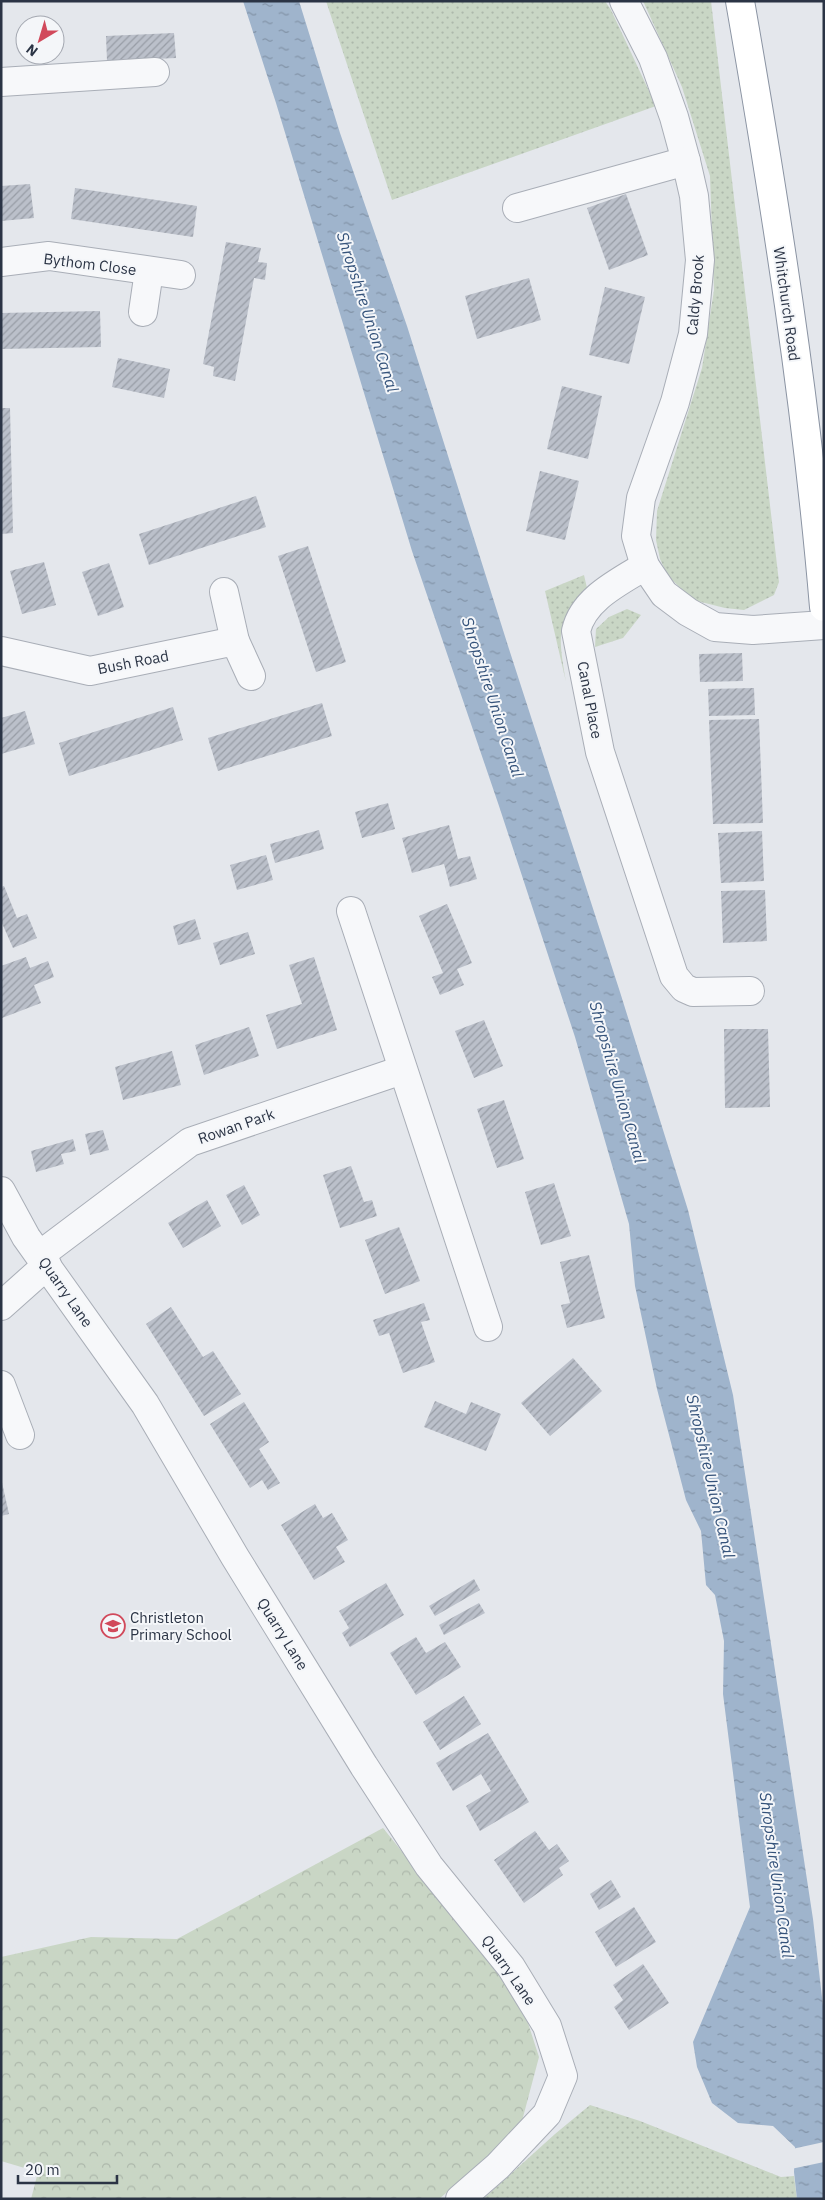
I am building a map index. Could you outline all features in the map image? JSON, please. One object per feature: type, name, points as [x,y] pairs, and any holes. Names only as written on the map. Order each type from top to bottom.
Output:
[{"type":"highway","name":"Whitchurch Road","points":[[740,1],[766,151],[812,480],[824,607]]},
{"type":"street","name":"Caldy Brook","points":[[624,1],[653,58],[674,117],[694,196],[700,260],[693,334],[675,402],[641,498],[636,536],[645,566]]},
{"type":"street","points":[[1,82],[155,72]]},
{"type":"street","points":[[517,208],[686,161]]},
{"type":"street","name":"Bythom Close","points":[[1,262],[49,256],[181,275]]},
{"type":"street","name":"Bythom Close","points":[[143,312],[149,271]]},
{"type":"street","points":[[645,566],[664,594],[688,612],[715,627],[753,630],[824,624]]},
{"type":"street","name":"Canal Place","points":[[645,566],[615,585],[588,606],[579,617],[576,631],[600,752],[674,976],[684,988],[693,992],[750,991]]},
{"type":"street","points":[[224,592],[235,641],[251,676]]},
{"type":"street","name":"Bush Road","points":[[1,651],[90,671],[235,641]]},
{"type":"street","points":[[351,911],[488,1327]]},
{"type":"street","name":"Rowan Park","points":[[1,1306],[44,1260],[190,1142],[402,1070]]},
{"type":"street","name":"Quarry Lane","points":[[1,1191],[26,1237],[145,1404],[235,1557],[364,1766],[429,1866],[511,1967],[548,2026],[563,2076],[547,2114],[498,2166],[460,2199]]},
{"type":"street","points":[[1,1385],[20,1435]]},
{"type":"green space","points":[[326,1],[605,1],[656,106],[392,200]]},
{"type":"green space","points":[[643,1],[711,1],[779,582],[774,595],[744,610],[725,608],[693,600],[668,576],[660,559],[656,540],[657,511],[702,368],[714,290],[710,176],[682,87]]},
{"type":"green space","points":[[584,575],[587,588],[569,611],[562,631],[561,642],[566,682],[545,591]]},
{"type":"green space","points":[[627,609],[641,615],[623,638],[595,647],[596,629],[609,617]]},
{"type":"green space","points":[[383,1828],[495,1967],[528,2023],[539,2057],[522,2121],[479,2165],[439,2199],[31,2199],[38,2172],[1,2161],[1,1957],[91,1937],[177,1939]]},
{"type":"green space","points":[[590,2105],[640,2121],[781,2177],[794,2176],[797,2199],[483,2199]]},
{"type":"water","name":"Shropshire Union Canal","points":[[243,1],[299,1],[340,133],[407,326],[688,1210],[733,1395],[813,1919],[824,2015],[824,2199],[797,2199],[794,2172],[795,2147],[773,2126],[738,2123],[712,2103],[697,2067],[693,2042],[750,1907],[723,1694],[724,1641],[715,1595],[706,1585],[701,1531],[686,1500],[657,1389],[635,1286],[629,1224],[575,1037],[412,551],[276,103]]},
{"type":"pier","points":[[824,2142],[824,2162],[791,2169],[792,2149]]},
{"type":"building","points":[[174,33],[176,58],[107,61],[106,36]]},
{"type":"building","points":[[30,184],[34,218],[1,221],[1,186]]},
{"type":"building","points":[[75,188],[197,206],[193,237],[71,219]]},
{"type":"building","points":[[626,194],[648,255],[609,270],[587,208]]},
{"type":"building","points":[[226,242],[261,248],[258,262],[267,263],[265,280],[254,278],[235,381],[213,376],[214,367],[203,364]]},
{"type":"building","points":[[529,278],[541,320],[477,339],[465,296]]},
{"type":"building","points":[[605,287],[645,297],[629,364],[589,355]]},
{"type":"building","points":[[100,311],[101,347],[1,349],[1,313]]},
{"type":"building","points":[[118,358],[170,369],[164,398],[112,387]]},
{"type":"building","points":[[562,386],[602,396],[588,459],[547,449]]},
{"type":"building","points":[[1,408],[10,408],[13,533],[1,534]]},
{"type":"building","points":[[540,471],[579,481],[565,540],[526,531]]},
{"type":"building","points":[[256,496],[266,527],[149,565],[139,534]]},
{"type":"building","points":[[308,546],[346,662],[316,672],[278,556]]},
{"type":"building","points":[[44,562],[56,605],[22,614],[10,571]]},
{"type":"building","points":[[109,563],[124,607],[98,616],[82,572]]},
{"type":"building","points":[[742,653],[743,681],[700,682],[699,654]]},
{"type":"building","points":[[754,688],[755,715],[709,716],[708,689]]},
{"type":"building","points":[[322,703],[332,736],[218,771],[208,738]]},
{"type":"building","points":[[173,707],[183,740],[69,776],[59,743]]},
{"type":"building","points":[[25,711],[35,744],[1,754],[1,718]]},
{"type":"building","points":[[759,719],[763,823],[713,824],[709,720]]},
{"type":"building","points":[[388,803],[395,829],[362,838],[355,812]]},
{"type":"building","points":[[449,825],[458,859],[470,856],[477,879],[450,887],[444,864],[412,873],[402,838]]},
{"type":"building","points":[[319,830],[324,849],[275,863],[270,844]]},
{"type":"building","points":[[762,831],[764,881],[721,883],[718,833]]},
{"type":"building","points":[[266,855],[273,880],[237,890],[230,865]]},
{"type":"building","points":[[4,886],[17,918],[27,914],[37,938],[13,948],[1,921],[1,887]]},
{"type":"building","points":[[765,890],[767,941],[723,943],[721,891]]},
{"type":"building","points":[[447,904],[472,963],[457,969],[464,985],[440,995],[432,977],[443,973],[419,916]]},
{"type":"building","points":[[195,919],[201,939],[178,945],[173,926]]},
{"type":"building","points":[[248,932],[255,954],[220,965],[213,943]]},
{"type":"building","points":[[26,957],[30,968],[48,961],[54,977],[34,985],[41,1003],[2,1018],[1,966]]},
{"type":"building","points":[[314,957],[337,1030],[277,1049],[266,1015],[302,1004],[289,965]]},
{"type":"building","points":[[484,1020],[503,1066],[474,1078],[455,1031]]},
{"type":"building","points":[[249,1027],[259,1056],[204,1075],[195,1045]]},
{"type":"building","points":[[724,1029],[768,1029],[770,1107],[725,1108]]},
{"type":"building","points":[[172,1051],[181,1085],[123,1100],[115,1067]]},
{"type":"building","points":[[504,1100],[524,1159],[497,1168],[477,1109]]},
{"type":"building","points":[[103,1130],[109,1150],[90,1155],[85,1134]]},
{"type":"building","points":[[73,1139],[76,1151],[61,1154],[64,1164],[36,1172],[31,1151]]},
{"type":"building","points":[[351,1166],[364,1202],[372,1200],[377,1216],[340,1228],[323,1175]]},
{"type":"building","points":[[554,1183],[571,1236],[541,1245],[525,1192]]},
{"type":"building","points":[[244,1185],[260,1215],[242,1225],[226,1195]]},
{"type":"building","points":[[207,1200],[221,1226],[183,1248],[168,1223]]},
{"type":"building","points":[[399,1227],[420,1281],[385,1294],[365,1240]]},
{"type":"building","points":[[589,1255],[605,1318],[567,1328],[561,1305],[570,1303],[560,1262]]},
{"type":"building","points":[[424,1303],[430,1320],[421,1322],[435,1362],[403,1373],[389,1333],[379,1336],[373,1320]]},
{"type":"building","points":[[171,1307],[203,1357],[213,1351],[241,1394],[204,1416],[146,1324]]},
{"type":"building","points":[[573,1358],[602,1391],[550,1436],[521,1403]]},
{"type":"building","points":[[435,1401],[466,1414],[471,1402],[501,1414],[486,1451],[424,1427]]},
{"type":"building","points":[[244,1402],[269,1442],[259,1449],[280,1483],[268,1490],[262,1480],[250,1488],[210,1424]]},
{"type":"building","points":[[1,1478],[9,1514],[1,1516]]},
{"type":"building","points":[[315,1504],[323,1518],[332,1513],[348,1540],[336,1547],[345,1562],[314,1580],[281,1525]]},
{"type":"building","points":[[474,1579],[480,1590],[435,1616],[429,1606]]},
{"type":"building","points":[[386,1583],[404,1615],[350,1647],[342,1633],[349,1628],[339,1611]]},
{"type":"building","points":[[479,1603],[485,1613],[444,1635],[439,1625]]},
{"type":"building","points":[[416,1637],[426,1653],[445,1642],[461,1667],[416,1695],[390,1653]]},
{"type":"building","points":[[464,1696],[481,1724],[440,1750],[423,1722]]},
{"type":"building","points":[[488,1733],[529,1802],[480,1831],[466,1806],[491,1791],[481,1774],[453,1791],[436,1763]]},
{"type":"building","points":[[535,1831],[549,1850],[557,1844],[569,1861],[559,1868],[563,1875],[524,1903],[494,1860]]},
{"type":"building","points":[[611,1880],[621,1897],[599,1910],[590,1894]]},
{"type":"building","points":[[634,1907],[656,1942],[616,1967],[595,1932]]},
{"type":"building","points":[[643,1964],[669,2003],[629,2030],[614,2007],[623,2000],[613,1985]]},
{"type":"place","name":"Christleton Primary School","points":[[113,1626]]}]
